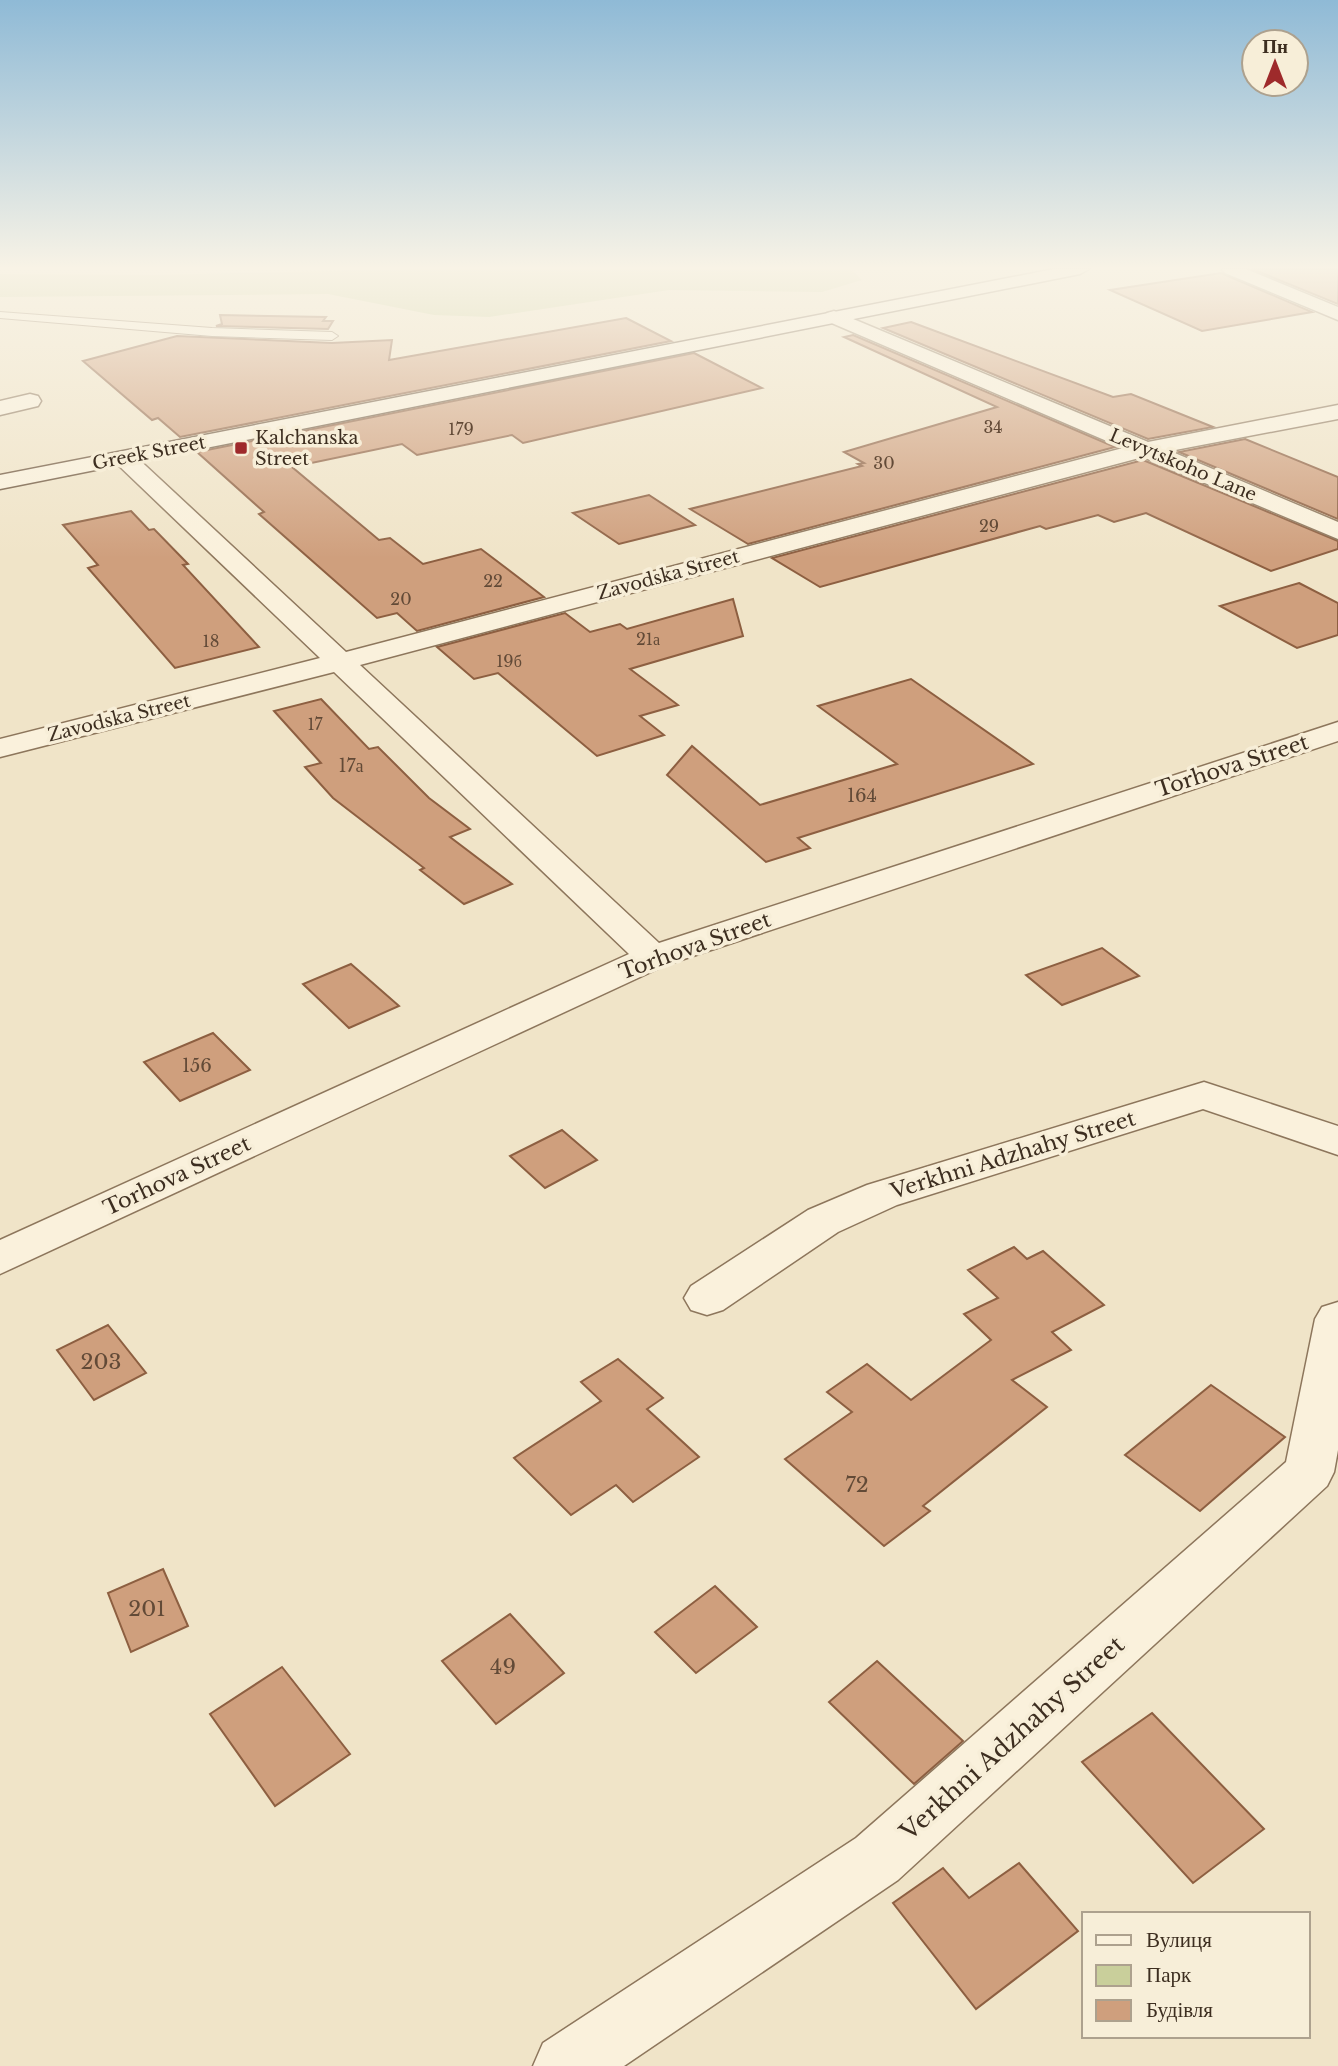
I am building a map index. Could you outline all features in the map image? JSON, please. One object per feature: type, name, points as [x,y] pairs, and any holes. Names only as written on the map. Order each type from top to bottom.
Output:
[{"type":"street","name":"Greek Street","points":[[0,482],[590,365]]},
{"type":"street","name":"Levytskoho Lane","points":[[948,365],[1338,531]]},
{"type":"street","points":[[0,408],[30,401]]},
{"type":"street","name":"Zavodska Street","points":[[0,748],[340,662],[1146,449],[1338,412]]},
{"type":"street","points":[[124,458],[653,957]]},
{"type":"street","name":"Torhova Street","points":[[0,1258],[653,957],[1338,732]]},
{"type":"street","name":"Verkhni Adzhahy Street","points":[[707,1298],[823,1221],[882,1195],[1204,1096],[1338,1141]]},
{"type":"street","name":"Verkhni Adzhahy Street","points":[[566,2066],[877,1859],[1324,1474],[1338,1319]]},
{"type":"building","points":[[88,365],[546,365],[180,437],[158,418],[152,420]]},
{"type":"building","points":[[632,365],[718,365],[762,388],[523,443],[512,435],[417,455],[402,444],[292,467],[379,540],[390,538],[423,564],[481,549],[544,597],[417,631],[397,613],[377,618],[259,514],[264,512],[197,452]]},
{"type":"building","points":[[906,365],[924,365],[1115,447],[748,544],[690,509],[862,466],[858,464],[864,463],[844,452],[997,407]]},
{"type":"building","points":[[972,365],[1028,365],[1113,397],[1131,394],[1213,427],[1148,439]]},
{"type":"building","points":[[1245,439],[1338,477],[1338,519],[1179,452]]},
{"type":"building","points":[[1143,460],[1338,541],[1338,549],[1271,571],[1146,513],[1114,522],[1098,515],[1046,529],[1040,526],[820,587],[772,558]]},
{"type":"building","points":[[649,495],[695,525],[619,544],[573,513]]},
{"type":"building","points":[[131,511],[149,530],[154,529],[188,564],[183,565],[259,647],[175,668],[88,568],[98,565],[63,525]]},
{"type":"building","points":[[1299,583],[1338,603],[1338,635],[1297,648],[1220,606]]},
{"type":"building","points":[[733,599],[743,636],[630,669],[678,705],[640,716],[664,735],[597,756],[498,673],[474,679],[437,647],[565,613],[590,632],[620,624],[627,629]]},
{"type":"building","points":[[911,679],[1033,764],[798,838],[810,848],[766,862],[667,775],[692,746],[760,805],[897,764],[818,706]]},
{"type":"building","points":[[321,699],[369,749],[378,747],[429,798],[470,829],[450,837],[512,884],[464,904],[420,870],[424,868],[333,798],[305,767],[321,763],[274,711]]},
{"type":"building","points":[[1102,948],[1139,976],[1062,1005],[1026,975]]},
{"type":"building","points":[[351,964],[399,1006],[349,1028],[303,984]]},
{"type":"building","points":[[213,1033],[250,1070],[180,1101],[144,1062]]},
{"type":"building","points":[[562,1130],[597,1160],[545,1188],[510,1156]]},
{"type":"building","points":[[1014,1247],[1027,1259],[1043,1251],[1104,1305],[1052,1332],[1071,1350],[1012,1380],[1047,1407],[923,1506],[930,1511],[884,1546],[785,1459],[852,1412],[827,1392],[867,1364],[911,1400],[991,1340],[964,1314],[998,1298],[968,1270]]},
{"type":"building","points":[[108,1325],[146,1373],[94,1400],[57,1350]]},
{"type":"building","points":[[618,1359],[663,1398],[647,1409],[699,1457],[633,1502],[616,1485],[571,1515],[514,1458],[601,1401],[581,1382]]},
{"type":"building","points":[[1211,1385],[1285,1437],[1200,1511],[1125,1455]]},
{"type":"building","points":[[163,1569],[188,1626],[131,1652],[108,1593]]},
{"type":"building","points":[[715,1586],[757,1627],[696,1673],[655,1632]]},
{"type":"building","points":[[510,1614],[564,1673],[496,1724],[442,1661]]},
{"type":"building","points":[[877,1661],[963,1741],[914,1784],[829,1702]]},
{"type":"building","points":[[282,1667],[350,1754],[275,1806],[210,1714]]},
{"type":"building","points":[[1152,1713],[1264,1829],[1193,1883],[1082,1762]]},
{"type":"building","points":[[1019,1863],[1078,1931],[976,2009],[893,1903],[943,1868],[969,1898]]},
{"type":"place","name":"Kalchanska Street","points":[[241,448]]}]
